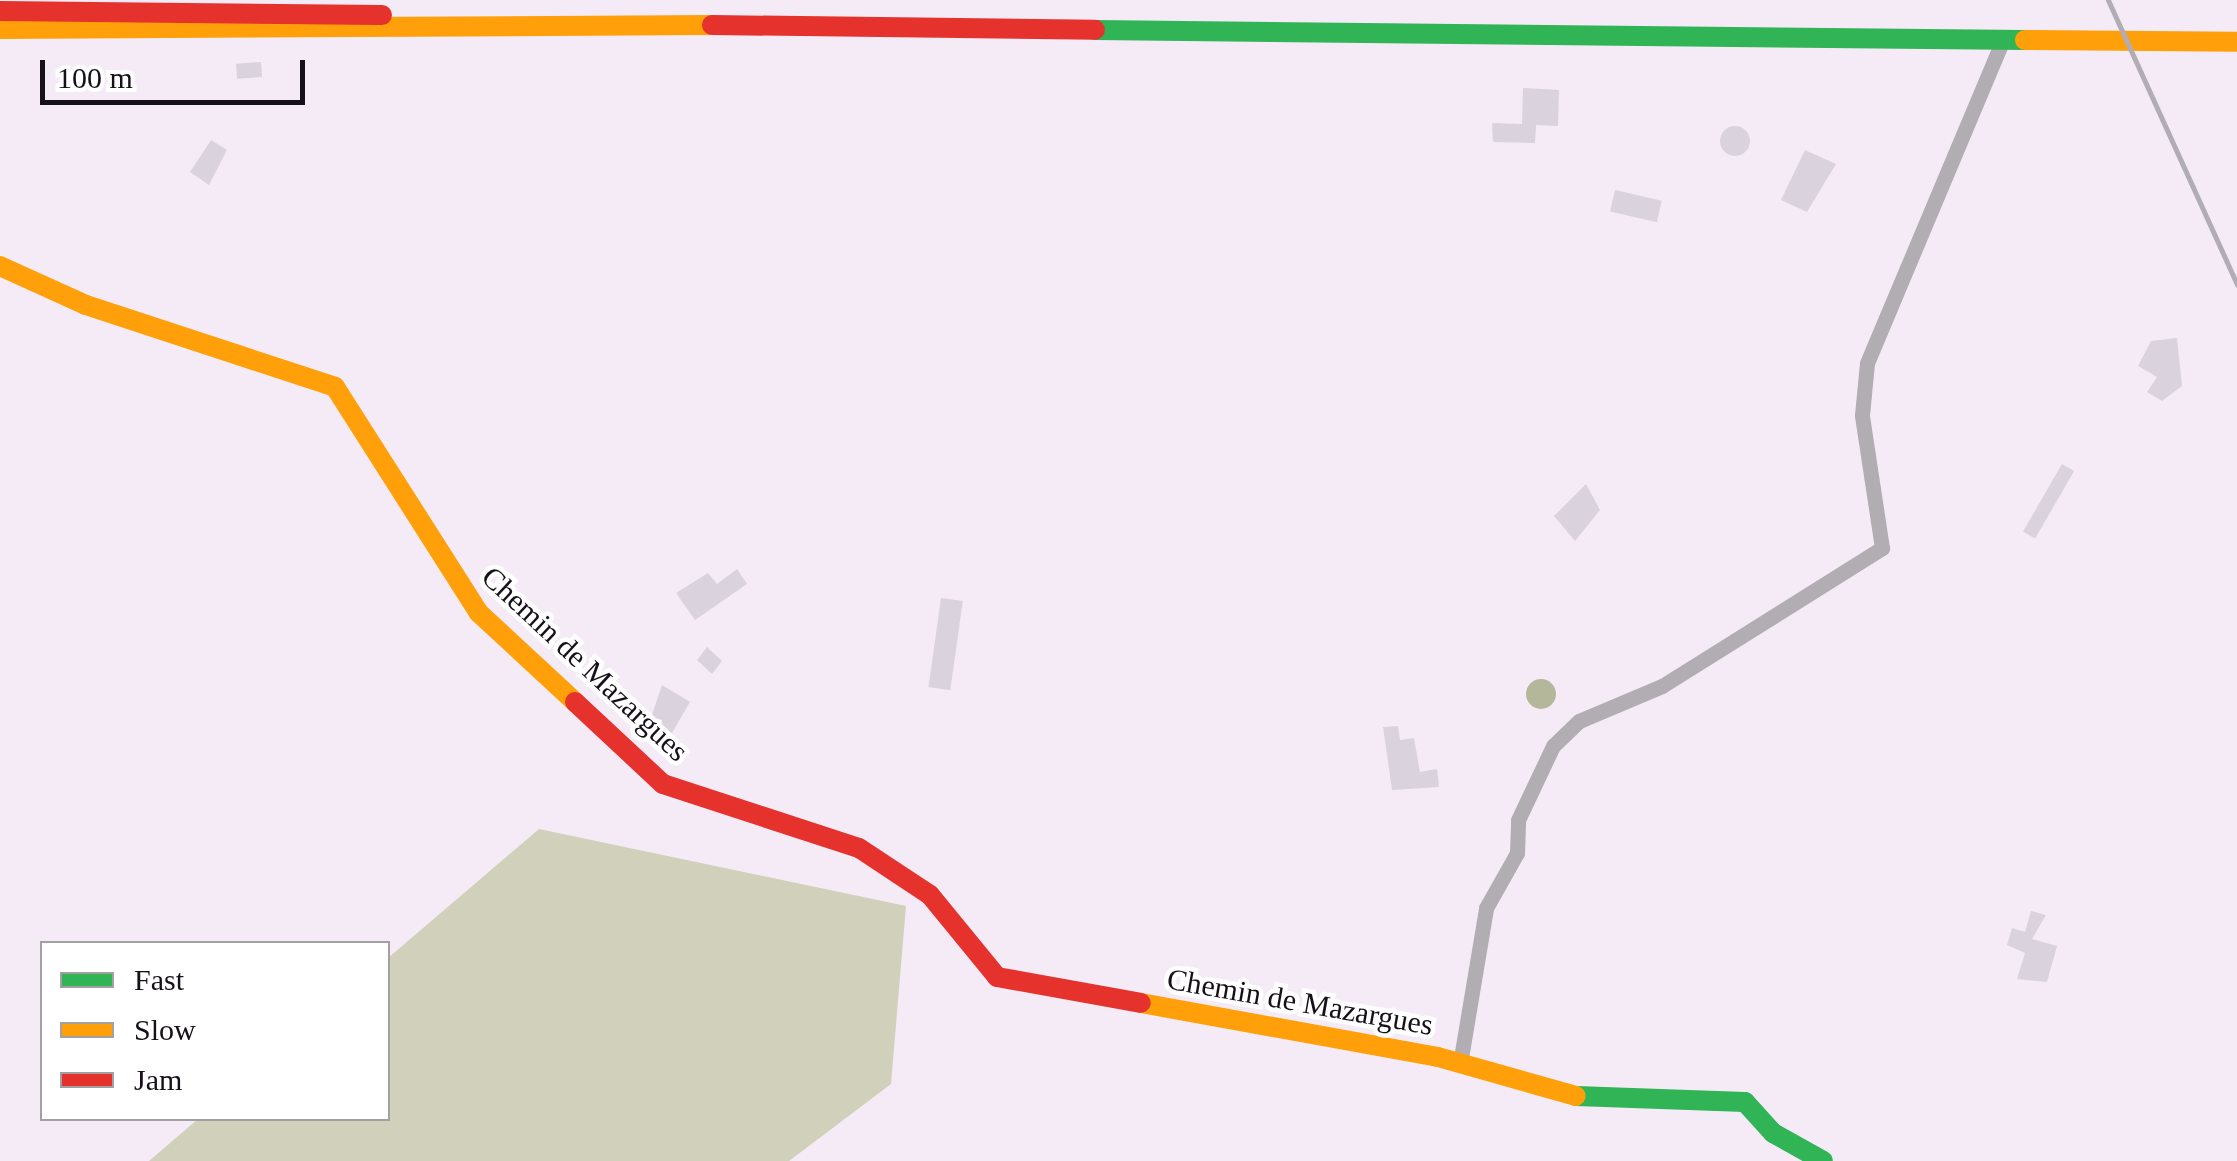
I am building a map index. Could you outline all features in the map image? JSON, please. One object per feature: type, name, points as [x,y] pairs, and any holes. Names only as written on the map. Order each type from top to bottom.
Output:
[{"type":"main road","points":[[0,11],[308,10],[489,23]]},
{"type":"main road","points":[[0,29],[489,23],[2237,42]]},
{"type":"main road","name":"Chemin de Mazargues","points":[[0,266],[86,304],[335,386],[479,613],[663,784],[859,848],[930,894],[997,978],[1460,1064],[1554,1095],[1746,1102],[1773,1133],[1823,1161]]},
{"type":"street","points":[[1460,1064],[1486,908],[1518,853],[1518,820],[1552,746],[1579,720],[1662,686],[1882,548],[1862,414],[1867,363],[2004,40]]},
{"type":"shaded area","points":[[1541,679],[1555,688],[1556,694],[1547,708],[1541,709],[1527,700],[1526,694],[1535,680]]},
{"type":"shaded area","points":[[539,829],[906,906],[891,1084],[789,1161],[149,1161],[196,1121],[390,1121],[390,956]]},
{"type":"building","points":[[261,62],[262,77],[237,79],[236,64]]},
{"type":"building","points":[[1523,88],[1559,90],[1558,126],[1536,125],[1535,143],[1493,142],[1492,123],[1522,124]]},
{"type":"building","points":[[1735,126],[1749,135],[1750,141],[1741,155],[1735,156],[1721,147],[1720,141],[1729,127]]},
{"type":"building","points":[[211,140],[227,150],[209,185],[190,172]]},
{"type":"building","points":[[1805,150],[1836,164],[1807,212],[1781,200]]},
{"type":"building","points":[[1615,190],[1662,201],[1657,222],[1610,211]]},
{"type":"building","points":[[2177,338],[2182,386],[2162,401],[2147,392],[2157,377],[2138,366],[2151,341]]},
{"type":"building","points":[[2062,464],[2074,471],[2035,539],[2023,532]]},
{"type":"building","points":[[1586,484],[1600,510],[1575,541],[1554,516]]},
{"type":"building","points":[[737,569],[747,584],[695,620],[676,593],[708,573],[717,584]]},
{"type":"building","points":[[941,598],[963,601],[950,690],[928,687]]},
{"type":"building","points":[[707,647],[722,661],[712,674],[697,660]]},
{"type":"building","points":[[662,685],[690,702],[662,750],[644,739]]},
{"type":"building","points":[[1398,726],[1400,740],[1414,738],[1420,772],[1437,769],[1439,787],[1392,790],[1383,727]]},
{"type":"building","points":[[2031,911],[2046,915],[2032,939],[2057,946],[2047,982],[2017,979],[2025,953],[2007,945],[2012,928],[2025,932]]},
{"type":"railway","points":[[2108,0],[2237,285]]},
{"type":"traffic: fast","points":[[1095,30],[2025,40]]},
{"type":"traffic: fast","points":[[1576,1096],[1745,1102],[1773,1133],[1823,1161]]},
{"type":"traffic: slow","points":[[0,29],[712,25]]},
{"type":"traffic: slow","points":[[2025,40],[2237,42]]},
{"type":"traffic: slow","points":[[0,266],[86,305],[335,387],[479,613],[575,702]]},
{"type":"traffic: slow","points":[[1141,1003],[1438,1057],[1576,1096]]},
{"type":"traffic: jam","points":[[0,11],[382,15]]},
{"type":"traffic: jam","points":[[712,25],[1095,30]]},
{"type":"traffic: jam","points":[[575,702],[663,784],[859,848],[930,895],[997,977],[1141,1003]]}]
